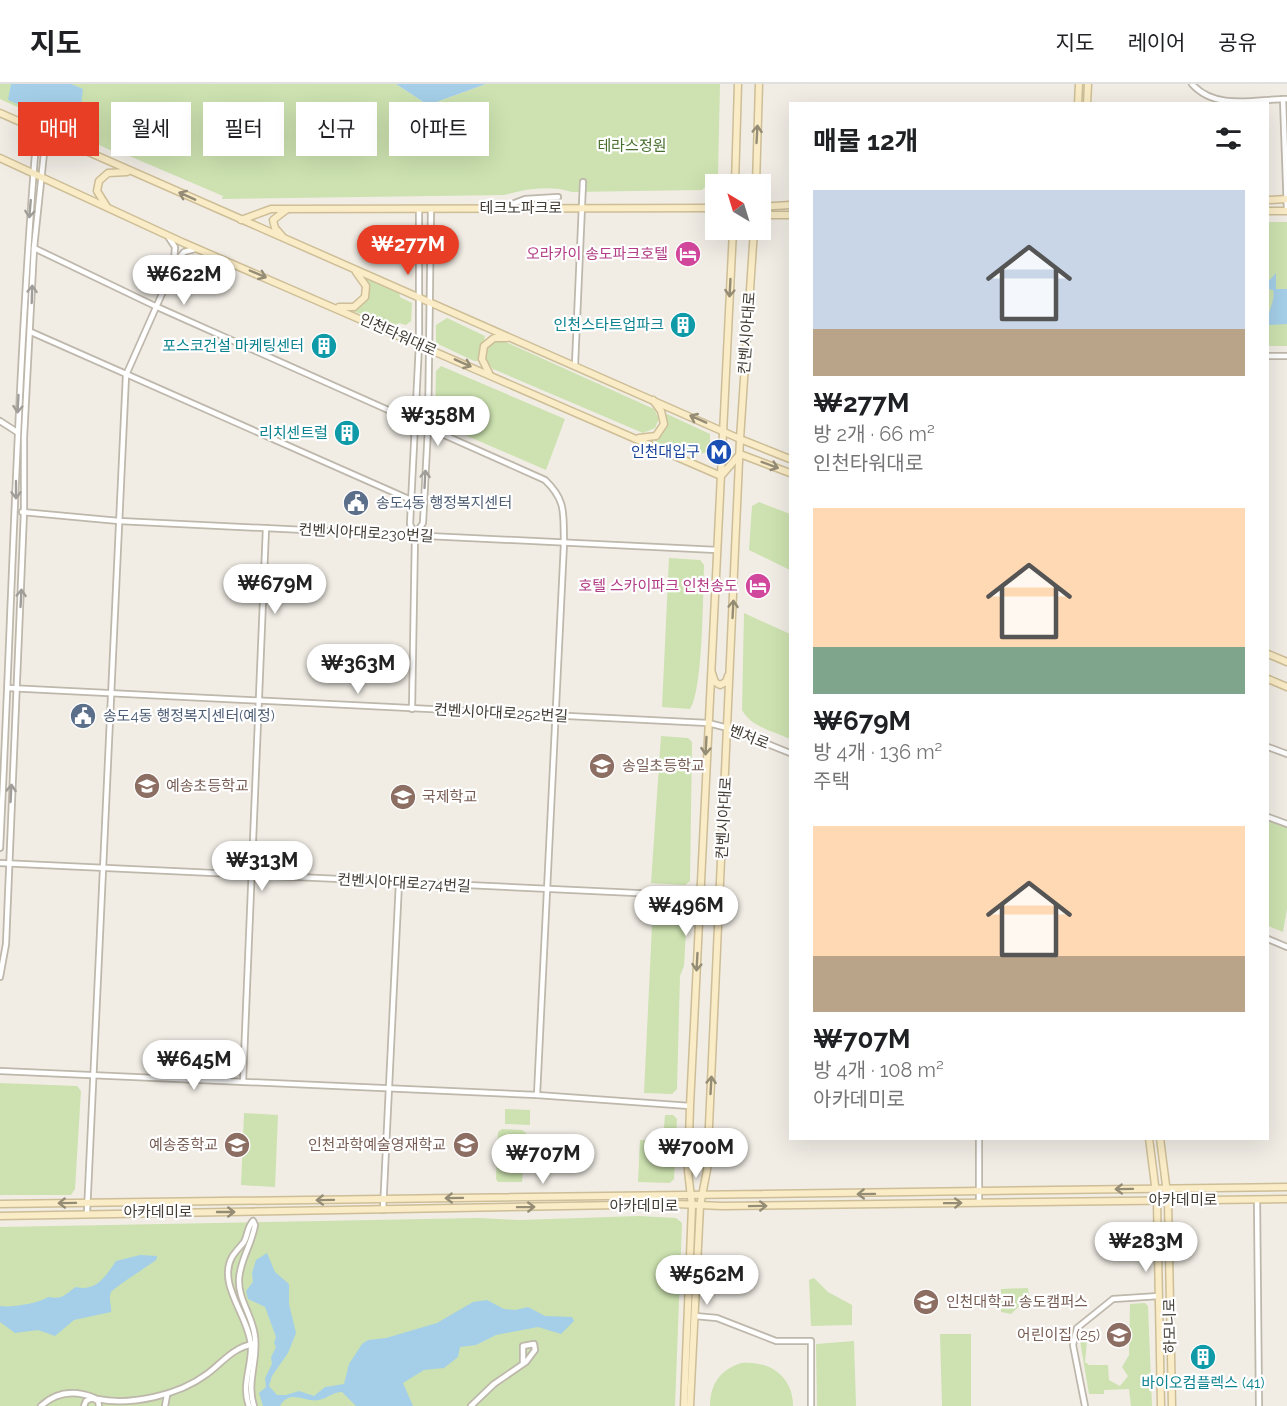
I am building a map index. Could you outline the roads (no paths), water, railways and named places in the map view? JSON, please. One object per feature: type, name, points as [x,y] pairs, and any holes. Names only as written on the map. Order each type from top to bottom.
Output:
[{"type":"main road","points":[[735,174],[738,84]]},
{"type":"main road","points":[[756,174],[759,84]]},
{"type":"main road","points":[[1078,102],[1079,84]]},
{"type":"main road","points":[[1087,102],[1088,84]]},
{"type":"main road","points":[[0,113],[18,121]]},
{"type":"main road","points":[[95,156],[789,459]]},
{"type":"main road","name":"인천타워대로","points":[[0,158],[163,234],[721,476]]},
{"type":"main road","points":[[112,211],[99,196],[99,181],[108,173],[131,172]]},
{"type":"main road","points":[[1269,200],[1287,199]]},
{"type":"main road","points":[[771,208],[789,205]]},
{"type":"main road","name":"테크노파크로","points":[[240,220],[265,210],[290,209],[705,208]]},
{"type":"main road","points":[[290,209],[281,212],[273,220],[277,232],[290,241]]},
{"type":"main road","points":[[1269,211],[1287,211]]},
{"type":"main road","points":[[771,214],[789,215]]},
{"type":"main road","name":"컨벤시아대로","points":[[690,1406],[695,1316],[696,1206],[690,1196],[688,1159],[732,240]]},
{"type":"main road","name":"컨벤시아대로","points":[[684,1406],[696,1206],[702,1196],[707,1160],[729,728],[740,439],[753,240]]},
{"type":"main road","points":[[333,306],[354,307],[365,297],[367,290],[364,282],[352,269]]},
{"type":"main road","points":[[494,377],[482,362],[484,346],[494,338],[514,338]]},
{"type":"main road","points":[[630,436],[649,438],[661,430],[663,415],[650,398]]},
{"type":"main road","points":[[721,476],[740,454],[789,473]]},
{"type":"main road","points":[[1269,654],[1287,662]]},
{"type":"main road","points":[[711,667],[713,678],[720,685],[726,682],[730,667]]},
{"type":"main road","points":[[1269,680],[1287,687]]},
{"type":"main road","name":"하모니로","points":[[1149,1140],[1157,1201],[1161,1406]]},
{"type":"main road","name":"하모니로","points":[[1160,1140],[1168,1201],[1172,1406]]},
{"type":"main road","points":[[688,1159],[697,1167],[707,1160]]},
{"type":"main road","name":"아카데미로","points":[[0,1204],[1287,1187]]},
{"type":"main road","name":"아카데미로","points":[[0,1216],[87,1213],[1287,1199]]},
{"type":"street","points":[[1192,84],[1206,95],[1227,101],[1285,99],[1287,211]]},
{"type":"street","points":[[0,848],[16,512],[16,431],[35,156]]},
{"type":"street","points":[[0,977],[6,944],[24,512],[24,436],[34,248],[44,156]]},
{"type":"street","points":[[575,365],[583,182]]},
{"type":"street","points":[[502,208],[530,198],[558,197]]},
{"type":"street","points":[[412,709],[415,535],[410,524],[419,344],[419,209]]},
{"type":"street","points":[[415,535],[423,523],[428,428],[431,209]]},
{"type":"street","points":[[163,234],[175,247],[173,268]]},
{"type":"street","points":[[34,248],[156,306],[545,480],[556,491],[563,503],[564,543],[537,1095]]},
{"type":"street","points":[[87,1213],[126,375],[173,268],[184,252],[198,249]]},
{"type":"street","points":[[31,332],[411,500]]},
{"type":"street","points":[[1269,356],[1287,356]]},
{"type":"street","points":[[0,421],[24,436]]},
{"type":"street","name":"컨벤시아대로230번길","points":[[16,512],[119,521],[717,550]]},
{"type":"street","points":[[243,1082],[261,702],[266,528]]},
{"type":"street","name":"컨벤시아대로252번길","points":[[8,688],[111,695],[708,723]]},
{"type":"street","name":"벤처로","points":[[708,723],[729,728],[789,753]]},
{"type":"street","points":[[1269,747],[1287,754]]},
{"type":"street","points":[[1269,817],[1287,824]]},
{"type":"street","name":"컨벤시아대로274번길","points":[[0,863],[700,896]]},
{"type":"street","points":[[383,1210],[399,882]]},
{"type":"street","points":[[1269,939],[1287,947]]},
{"type":"street","points":[[0,1071],[537,1095],[690,1106]]},
{"type":"street","points":[[979,1140],[979,1203]]},
{"type":"street","points":[[1257,1199],[1259,1406]]},
{"type":"street","points":[[249,1406],[245,1385],[253,1344],[228,1280],[232,1257],[244,1242],[253,1221],[255,1225],[253,1234],[242,1261],[239,1279],[241,1295],[252,1323],[253,1344],[250,1383],[254,1406]]},
{"type":"street","points":[[232,1257],[242,1261]]},
{"type":"street","points":[[228,1280],[239,1279]]},
{"type":"street","points":[[1085,1406],[1073,1346],[1077,1328],[1113,1299],[1159,1296]]},
{"type":"street","points":[[695,1316],[717,1318],[776,1341],[811,1341],[809,1406]]},
{"type":"street","points":[[41,1406],[61,1394],[79,1393],[123,1404],[167,1395],[196,1382],[232,1352],[253,1344]]},
{"type":"street","points":[[471,1406],[494,1384],[523,1364]]},
{"type":"street","points":[[79,1393],[84,1398],[85,1404]]},
{"type":"street","points":[[165,1406],[167,1395]]},
{"type":"street","points":[[85,1404],[88,1399],[96,1399]]},
{"type":"street","points":[[96,1399],[99,1406]]},
{"type":"water","points":[[11,84],[71,84],[83,89],[81,102],[18,102],[18,104],[8,100]]},
{"type":"water","points":[[396,84],[486,84],[436,102],[423,102]]},
{"type":"water","points":[[1276,273],[1276,289],[1287,289],[1287,324],[1269,325],[1274,294],[1273,290],[1269,289],[1269,281]]},
{"type":"water","points":[[267,1253],[275,1272],[289,1284],[289,1304],[296,1333],[288,1353],[272,1376],[269,1386],[277,1395],[299,1391],[314,1396],[325,1387],[344,1384],[349,1364],[362,1344],[368,1340],[386,1338],[437,1323],[473,1302],[487,1300],[504,1309],[515,1310],[528,1307],[545,1316],[572,1317],[574,1321],[561,1334],[538,1327],[496,1335],[476,1345],[460,1347],[458,1357],[444,1368],[424,1370],[403,1383],[413,1406],[356,1406],[342,1392],[319,1400],[293,1397],[288,1398],[280,1406],[263,1406],[259,1393],[266,1387],[265,1378],[272,1364],[271,1357],[276,1347],[274,1343],[276,1337],[265,1307],[248,1299],[246,1291],[253,1282],[252,1273],[256,1260]]},
{"type":"water","points":[[140,1255],[157,1256],[156,1260],[111,1292],[111,1312],[74,1320],[55,1336],[38,1330],[15,1333],[0,1322],[0,1306],[32,1303],[48,1297],[61,1297],[76,1287],[95,1285],[104,1278],[116,1261]]},
{"type":"place","name":"오라카이 송도파크호텔","points":[[688,254]]},
{"type":"place","name":"인천스타트업파크","points":[[683,325]]},
{"type":"place","name":"포스코건설 마케팅센터","points":[[324,346]]},
{"type":"place","name":"리치센트럴","points":[[347,433]]},
{"type":"place","name":"인천대입구","points":[[719,452]]},
{"type":"place","name":"송도4동 행정복지센터","points":[[356,503]]},
{"type":"place","name":"호텔 스카이파크 인천송도","points":[[758,586]]},
{"type":"place","name":"송도4동 행정복지센터(예정)","points":[[83,716]]},
{"type":"place","name":"송일초등학교","points":[[602,766]]},
{"type":"place","name":"예송초등학교","points":[[147,786]]},
{"type":"place","name":"국제학교","points":[[403,797]]},
{"type":"place","name":"예송중학교","points":[[237,1145]]},
{"type":"place","name":"인천과학예술영재학교","points":[[466,1145]]},
{"type":"place","name":"인천대학교 송도캠퍼스","points":[[926,1302]]},
{"type":"place","name":"어린이집 (25)","points":[[1119,1335]]},
{"type":"place","name":"바이오컴플렉스 (41)","points":[[1203,1357]]},
{"type":"park label","name":"테라스정원","points":[[632,146]]}]
